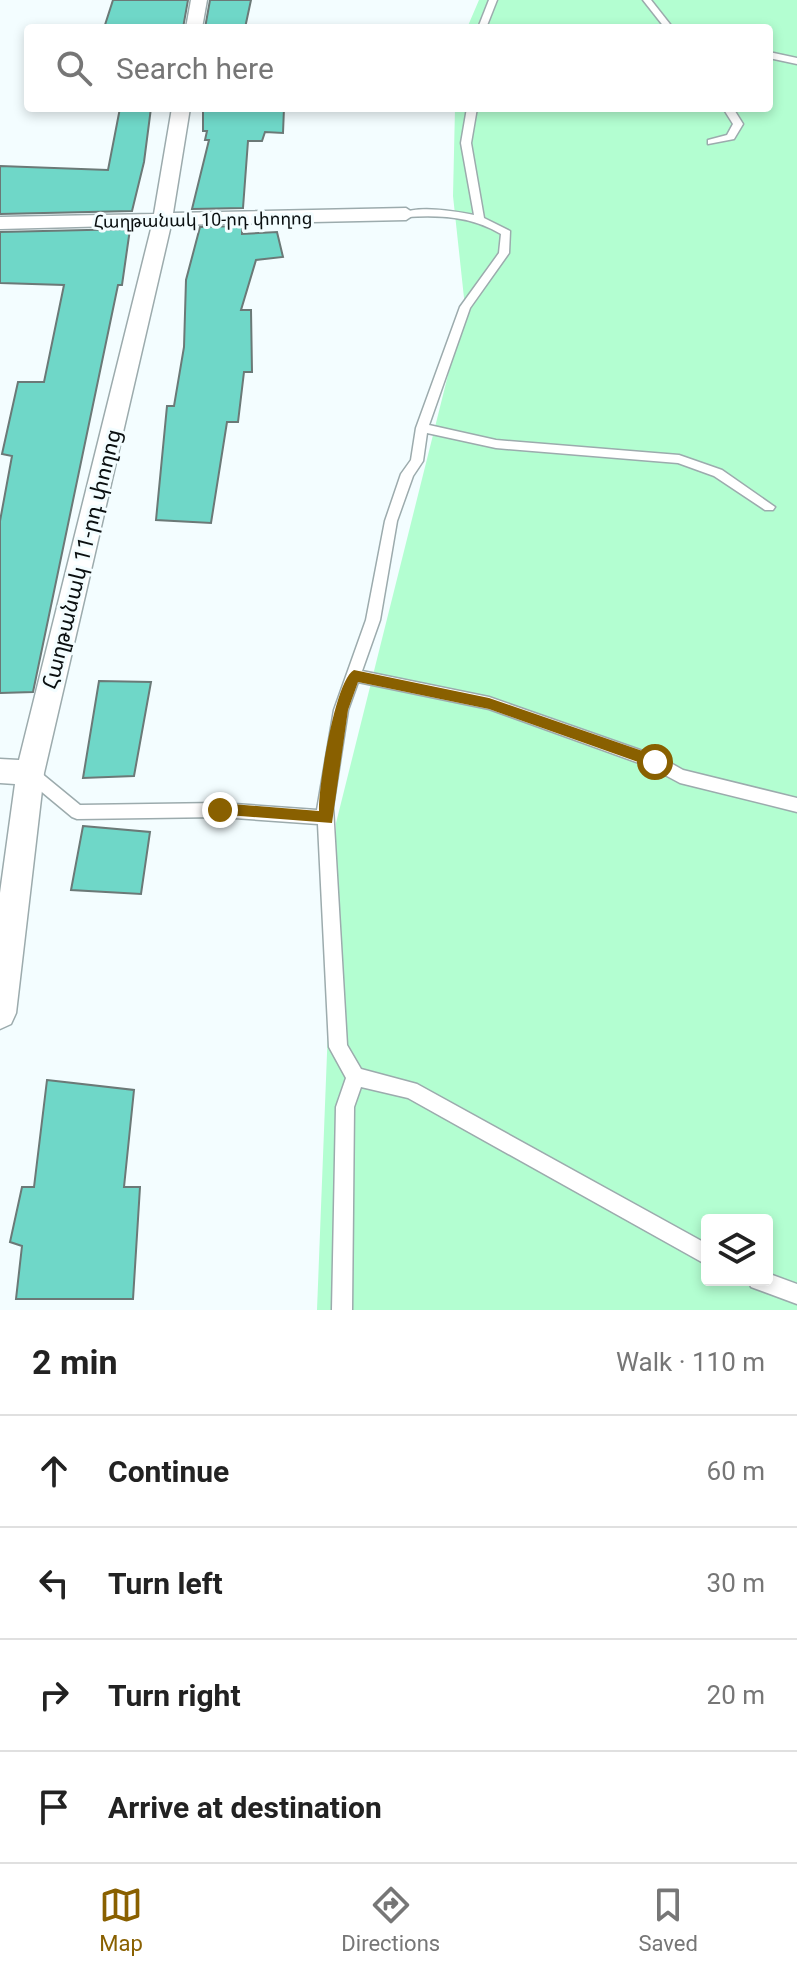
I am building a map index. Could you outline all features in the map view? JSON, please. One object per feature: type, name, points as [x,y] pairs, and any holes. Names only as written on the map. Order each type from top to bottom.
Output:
[{"type":"street","points":[[195,24],[199,0]]},
{"type":"street","name":"Հաղթանակ 11-րդ փողոց","points":[[0,1013],[15,772],[162,222],[180,112]]},
{"type":"street","name":"Հաղթանակ 10-րդ փողոց","points":[[0,223],[162,222],[406,214]]},
{"type":"lane","points":[[484,24],[493,0]]},
{"type":"lane","points":[[647,0],[666,24]]},
{"type":"lane","points":[[773,56],[797,61]]},
{"type":"lane","points":[[471,112],[466,143],[480,221]]},
{"type":"lane","points":[[711,142],[731,137],[738,124],[730,112]]},
{"type":"lane","points":[[406,214],[452,212],[506,233],[504,253],[465,307],[422,428],[417,461],[407,474],[391,521],[373,620],[341,710],[325,807],[338,1047],[355,1077],[411,1090],[701,1252]]},
{"type":"lane","points":[[422,428],[496,444],[679,459],[718,473],[769,507]]},
{"type":"lane","points":[[354,675],[489,703],[655,762],[680,776],[797,805]]},
{"type":"lane","points":[[15,772],[77,812],[220,810],[327,818]]},
{"type":"lane","points":[[342,1310],[345,1107],[355,1077]]},
{"type":"lane","points":[[773,1285],[797,1294]]},
{"type":"green space","points":[[479,0],[797,0],[797,1310],[317,1310],[336,823],[465,307],[453,196],[455,112],[773,112],[773,24],[469,24]]},
{"type":"building","points":[[113,0],[188,0],[184,24],[105,24]]},
{"type":"building","points":[[210,0],[251,0],[246,24],[206,24]]},
{"type":"building","points":[[119,112],[150,112],[144,162],[132,211],[0,214],[0,166],[108,170]]},
{"type":"building","points":[[203,112],[284,112],[283,133],[265,132],[262,141],[248,141],[243,208],[192,209],[209,140],[205,140],[207,131],[203,131]]},
{"type":"building","points":[[242,226],[242,234],[277,232],[283,257],[256,260],[241,310],[251,310],[252,372],[244,372],[238,422],[227,422],[211,523],[156,520],[167,406],[174,406],[184,347],[186,280],[200,227]]},
{"type":"building","points":[[130,229],[122,285],[118,285],[33,692],[0,693],[0,521],[12,456],[2,454],[18,382],[44,382],[64,285],[0,283],[0,232]]},
{"type":"building","points":[[99,681],[151,682],[134,776],[83,778]]},
{"type":"building","points":[[83,826],[150,832],[141,894],[71,890]]},
{"type":"building","points":[[47,1080],[134,1090],[124,1187],[140,1187],[133,1299],[16,1299],[22,1246],[10,1242],[22,1187],[34,1187]]},
{"type":"route","points":[[220,810],[327,818],[325,807],[341,710],[354,675],[489,703],[655,762]]}]
